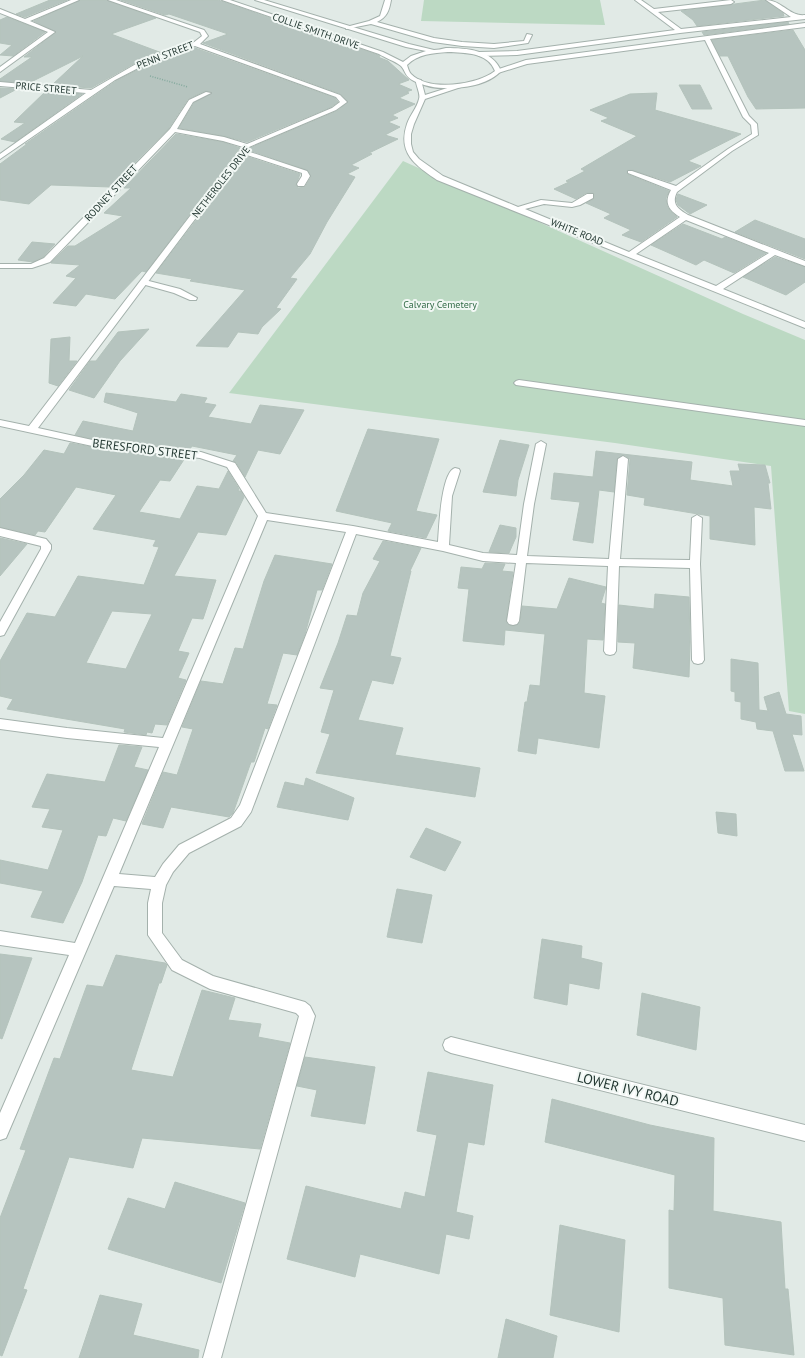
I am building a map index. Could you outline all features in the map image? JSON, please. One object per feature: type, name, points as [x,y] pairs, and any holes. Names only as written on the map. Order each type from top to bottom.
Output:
[{"type":"street","points":[[26,21],[76,0]]},
{"type":"street","name":"PENN STREET","points":[[0,157],[92,92],[129,70],[144,62],[195,44],[205,36],[202,31],[111,0]]},
{"type":"street","name":"COLLIE SMITH DRIVE","points":[[225,0],[381,53],[404,65]]},
{"type":"street","name":"COLLIE SMITH DRIVE","points":[[258,0],[408,46],[437,51]]},
{"type":"street","points":[[348,28],[381,19],[385,15],[388,0]]},
{"type":"street","points":[[768,0],[797,18]]},
{"type":"street","points":[[639,1],[680,32]]},
{"type":"street","points":[[639,1],[648,1]]},
{"type":"street","points":[[653,11],[731,2]]},
{"type":"street","points":[[0,11],[52,32],[0,70]]},
{"type":"street","points":[[459,86],[430,84],[418,80],[409,76],[404,70],[404,65],[412,57],[437,51],[459,50],[480,54],[517,53],[805,17]]},
{"type":"street","points":[[371,22],[433,40],[462,44],[494,46],[516,44],[526,42],[529,35]]},
{"type":"street","points":[[418,80],[423,98],[459,86],[485,81],[495,75],[498,71],[526,62],[805,26]]},
{"type":"street","points":[[707,38],[746,117],[754,124],[755,135],[730,150],[676,189],[670,199],[671,204],[676,211],[685,217],[805,264]]},
{"type":"street","name":"NETHEROLES DRIVE","points":[[32,429],[246,149],[334,109],[344,102],[338,96],[195,44]]},
{"type":"street","points":[[480,54],[497,64],[498,71]]},
{"type":"street","name":"PRICE STREET","points":[[0,84],[92,92]]},
{"type":"street","name":"RODNEY STREET","points":[[0,266],[32,266],[47,260],[172,130],[190,101],[208,94]]},
{"type":"street","name":"WHITE ROAD","points":[[423,98],[413,116],[406,136],[412,158],[418,164],[440,178],[805,325]]},
{"type":"street","points":[[172,130],[224,139],[305,172],[306,176],[301,184]]},
{"type":"street","points":[[630,172],[676,189]]},
{"type":"street","points":[[519,210],[536,203],[544,202],[569,206],[581,202],[590,196]]},
{"type":"street","points":[[631,254],[685,217]]},
{"type":"street","points":[[717,289],[775,252]]},
{"type":"street","points":[[145,282],[177,291],[193,298]]},
{"type":"street","points":[[519,383],[805,423]]},
{"type":"street","name":"BERESFORD STREET","points":[[0,423],[97,444],[201,456],[231,464],[263,516]]},
{"type":"street","points":[[513,621],[529,504],[541,444]]},
{"type":"street","points":[[610,651],[614,563],[623,459]]},
{"type":"street","points":[[443,547],[448,496],[455,471]]},
{"type":"street","points":[[0,1132],[110,879],[263,516],[353,529],[443,547],[483,557],[522,560],[695,564]]},
{"type":"street","points":[[697,518],[695,564],[698,660]]},
{"type":"street","points":[[212,1358],[307,1016],[305,1011],[300,1007],[210,982],[176,965],[155,935],[155,903],[159,884],[168,868],[184,849],[236,822],[246,808],[353,529]]},
{"type":"street","points":[[0,532],[42,542],[46,545],[46,549],[0,632]]},
{"type":"street","points":[[0,724],[67,733],[167,743]]},
{"type":"street","points":[[110,879],[159,884]]},
{"type":"street","points":[[0,938],[79,950]]},
{"type":"street","name":"LOWER IVY ROAD","points":[[451,1044],[805,1133]]},
{"type":"path","points":[[129,70],[208,94]]},
{"type":"green space","points":[[424,0],[600,0],[605,25],[421,21]]},
{"type":"green space","name":"Calvary Cemetery","points":[[403,161],[743,314],[805,340],[805,714],[789,711],[771,466],[615,443],[229,393]]},
{"type":"building","points":[[50,0],[67,0],[25,17],[16,14]]},
{"type":"building","points":[[80,0],[107,0],[156,18],[111,34],[162,53],[135,63],[91,88],[52,85],[83,56],[29,83],[0,81],[0,79],[32,57],[24,57],[56,32],[34,21]]},
{"type":"building","points":[[121,0],[218,0],[378,55],[380,56],[378,57],[388,61],[409,80],[398,84],[412,90],[406,92],[409,93],[399,98],[415,104],[392,115],[398,118],[388,122],[400,127],[385,135],[398,139],[369,153],[372,154],[351,165],[359,168],[347,174],[355,177],[327,222],[310,254],[290,278],[297,279],[276,308],[281,309],[262,327],[258,334],[238,332],[228,347],[196,346],[245,290],[190,281],[192,279],[156,273],[245,156],[300,174],[296,185],[298,188],[305,187],[311,177],[307,170],[249,150],[250,148],[337,111],[348,102],[341,94],[203,43],[228,34]]},
{"type":"building","points":[[765,0],[783,13],[784,16],[697,26],[693,20],[681,11]]},
{"type":"building","points":[[7,17],[45,32],[13,56],[0,55],[12,45],[0,43],[0,20]]},
{"type":"building","points":[[788,22],[789,24],[704,35],[702,32]]},
{"type":"building","points":[[793,30],[805,50],[805,108],[756,109],[748,97],[728,56],[720,56],[712,40]]},
{"type":"building","points":[[195,48],[335,98],[338,102],[331,107],[247,142],[224,136],[179,128],[194,103],[212,93],[205,91],[188,99],[169,128],[111,187],[51,185],[29,204],[0,200],[0,164],[27,144],[25,144],[116,81],[149,64]]},
{"type":"building","points":[[679,85],[700,85],[712,109],[692,109]]},
{"type":"building","points":[[0,88],[17,89],[0,98]]},
{"type":"building","points":[[46,91],[82,94],[15,142],[1,139],[25,123],[14,122]]},
{"type":"building","points":[[657,93],[655,110],[741,134],[688,161],[701,166],[670,182],[632,170],[627,170],[627,174],[669,191],[666,198],[667,206],[677,217],[641,242],[622,235],[631,230],[604,218],[611,214],[586,203],[594,199],[594,193],[586,193],[576,199],[554,189],[569,182],[566,181],[585,171],[581,169],[637,136],[601,121],[609,118],[590,110],[630,94]]},
{"type":"building","points":[[176,134],[223,142],[240,148],[146,272],[142,271],[115,299],[86,294],[76,306],[53,303],[76,278],[66,276],[80,265],[51,263],[68,246],[75,246],[123,216],[104,213],[131,188],[124,188]]},
{"type":"building","points":[[678,194],[707,205],[690,214],[678,205],[676,200]]},
{"type":"building","points":[[755,220],[805,239],[805,259],[735,232]]},
{"type":"building","points":[[683,224],[722,239],[725,237],[766,253],[734,273],[704,260],[696,265],[651,245]]},
{"type":"building","points":[[32,242],[55,244],[43,257],[33,262],[18,260]]},
{"type":"building","points":[[775,257],[805,267],[805,282],[786,295],[743,277]]},
{"type":"building","points":[[149,329],[120,361],[94,398],[69,390],[90,361],[96,361],[118,332]]},
{"type":"building","points":[[70,337],[69,361],[77,361],[58,386],[49,383],[51,339]]},
{"type":"building","points":[[106,393],[176,402],[181,394],[207,398],[204,403],[216,405],[208,417],[251,424],[260,405],[304,410],[280,454],[258,450],[245,477],[236,462],[233,461],[237,455],[192,446],[190,449],[97,440],[75,435],[83,421],[133,431],[138,413],[104,402]]},
{"type":"building","points":[[368,429],[439,439],[416,511],[437,515],[426,538],[388,531],[392,523],[336,511]]},
{"type":"building","points":[[500,440],[529,445],[518,480],[516,496],[483,492]]},
{"type":"building","points":[[70,443],[97,448],[185,458],[170,481],[160,480],[139,512],[180,519],[197,486],[219,489],[228,471],[239,489],[238,491],[241,491],[244,497],[226,535],[198,532],[174,576],[216,580],[203,619],[192,618],[178,651],[189,653],[178,678],[186,680],[167,725],[155,724],[152,733],[147,732],[146,735],[124,732],[125,729],[7,709],[13,699],[0,696],[0,661],[27,613],[55,617],[78,576],[144,585],[159,547],[153,546],[156,540],[93,529],[116,495],[76,487],[45,532],[38,531],[35,535],[0,527],[0,499],[24,475],[44,450],[64,454]],"holes":[[[112,611],[152,614],[126,669],[86,663]]]},
{"type":"building","points":[[596,451],[692,462],[690,480],[733,486],[730,471],[740,471],[738,464],[765,465],[770,483],[768,483],[771,509],[754,507],[755,545],[710,539],[710,516],[644,505],[645,498],[627,495],[630,459],[624,455],[617,459],[614,492],[599,490],[593,543],[573,540],[580,502],[551,499],[554,473],[593,477]]},
{"type":"building","points":[[500,525],[516,528],[516,537],[509,553],[489,552]]},
{"type":"building","points":[[0,538],[27,544],[0,576]]},
{"type":"building","points":[[383,541],[421,548],[410,571],[390,656],[401,658],[393,684],[372,680],[358,720],[403,728],[395,755],[480,768],[475,797],[316,773],[330,734],[321,732],[334,690],[320,688],[338,643],[347,615],[357,616],[363,593],[380,561],[373,559]]},
{"type":"building","points":[[275,555],[332,564],[322,590],[317,590],[305,634],[297,655],[283,653],[267,704],[277,705],[268,729],[265,728],[254,762],[251,762],[233,813],[229,817],[171,807],[163,828],[142,824],[163,772],[177,775],[193,729],[182,727],[201,681],[223,684],[235,648],[243,649],[264,581]]},
{"type":"building","points":[[485,563],[505,564],[502,571],[513,572],[506,621],[508,625],[513,626],[520,622],[522,606],[557,609],[569,578],[606,587],[601,603],[605,604],[603,640],[587,639],[584,693],[605,696],[599,748],[538,738],[536,754],[518,751],[525,702],[527,702],[530,685],[540,686],[545,634],[505,630],[504,645],[463,641],[469,589],[458,588],[461,567],[482,569]]},
{"type":"building","points":[[655,594],[689,597],[689,677],[633,668],[635,643],[618,642],[619,605],[654,609]]},
{"type":"building","points":[[731,659],[758,663],[759,710],[768,711],[764,697],[779,692],[786,714],[801,716],[802,735],[792,734],[804,771],[785,771],[773,731],[757,729],[756,722],[741,719],[741,702],[735,701],[735,692],[731,691]]},
{"type":"building","points":[[119,745],[142,747],[134,767],[148,770],[126,821],[113,818],[106,836],[98,835],[82,882],[63,923],[31,917],[43,891],[0,883],[0,860],[48,870],[63,830],[42,827],[50,809],[32,807],[47,774],[105,782]]},
{"type":"building","points":[[306,778],[354,798],[348,820],[277,807],[285,782],[304,786]]},
{"type":"building","points":[[716,812],[736,814],[737,836],[718,833]]},
{"type":"building","points":[[426,828],[461,842],[445,871],[410,857]]},
{"type":"building","points":[[397,889],[432,895],[422,943],[387,937]]},
{"type":"building","points":[[542,939],[582,946],[581,958],[602,963],[599,989],[569,983],[567,1005],[534,998]]},
{"type":"building","points":[[0,954],[32,958],[2,1039],[0,1038]]},
{"type":"building","points":[[116,955],[165,963],[167,965],[161,983],[159,983],[131,1070],[173,1077],[202,990],[235,998],[228,1020],[261,1024],[258,1037],[290,1043],[260,1149],[142,1138],[133,1168],[69,1157],[23,1289],[27,1290],[2,1356],[0,1355],[0,1218],[26,1150],[20,1149],[54,1058],[60,1059],[87,985],[103,987]]},
{"type":"building","points":[[642,993],[700,1007],[696,1050],[637,1035]]},
{"type":"building","points":[[305,1057],[375,1067],[365,1124],[311,1116],[317,1090],[297,1086]]},
{"type":"building","points":[[428,1072],[493,1085],[484,1145],[468,1142],[456,1212],[473,1216],[469,1239],[446,1234],[439,1274],[360,1254],[355,1277],[287,1259],[306,1186],[401,1209],[405,1192],[425,1197],[437,1135],[417,1131]]},
{"type":"building","points":[[552,1099],[650,1125],[714,1138],[713,1211],[781,1222],[785,1289],[788,1289],[794,1355],[725,1345],[723,1298],[669,1288],[669,1210],[674,1211],[675,1175],[545,1142]]},
{"type":"building","points":[[175,1182],[245,1203],[221,1283],[108,1249],[128,1198],[165,1209]]},
{"type":"building","points":[[560,1225],[625,1240],[619,1332],[550,1315]]},
{"type":"building","points":[[100,1295],[142,1304],[133,1335],[199,1350],[198,1358],[79,1358]]},
{"type":"building","points":[[506,1319],[557,1336],[553,1358],[498,1358]]}]
